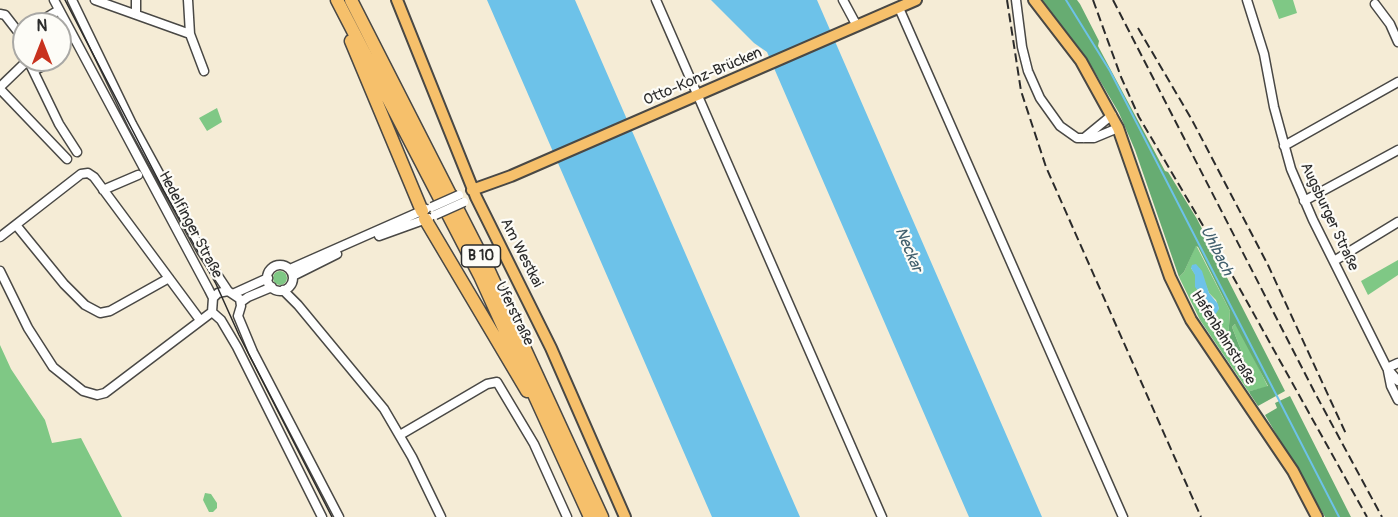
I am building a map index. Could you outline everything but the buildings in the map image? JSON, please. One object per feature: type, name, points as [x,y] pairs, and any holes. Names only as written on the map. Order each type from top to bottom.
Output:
[{"type":"highway","name":"Uferstraße","points":[[337,0],[480,276],[590,517]]},
{"type":"highway","name":"Uferstraße","points":[[351,0],[489,271],[602,517]]},
{"type":"highway","name":"B 10","points":[[344,14],[344,24],[428,213],[527,392],[539,401]]},
{"type":"main road","name":"Am Westkai","points":[[397,0],[474,194],[551,348],[625,517]]},
{"type":"main road","name":"Hafenbahnstraße","points":[[1035,1],[1081,61],[1118,128],[1158,245],[1181,301],[1293,471],[1317,517]]},
{"type":"main road","name":"Otto-Konz-Brücken","points":[[474,194],[909,3]]},
{"type":"street","name":"Hedelfinger Straße","points":[[54,0],[213,298],[212,312]]},
{"type":"street","name":"Hedelfinger Straße","points":[[73,0],[89,40],[203,254],[241,302]]},
{"type":"street","points":[[95,0],[190,34]]},
{"type":"street","points":[[136,0],[136,14]]},
{"type":"street","points":[[188,0],[190,34],[204,71]]},
{"type":"street","points":[[656,0],[882,517]]},
{"type":"street","points":[[843,0],[852,28]]},
{"type":"street","points":[[1016,0],[1022,47],[1040,98],[1060,126],[1070,135],[1084,138],[1094,138],[1118,128]]},
{"type":"street","name":"Augsburger Straße","points":[[1247,0],[1264,54],[1284,146],[1304,201],[1387,368],[1391,386],[1398,400]]},
{"type":"street","points":[[909,3],[1122,517]]},
{"type":"street","points":[[1375,4],[1390,24],[1398,42]]},
{"type":"street","points":[[0,14],[4,15],[12,25]]},
{"type":"street","points":[[16,72],[0,88],[4,100],[67,159]]},
{"type":"street","points":[[36,72],[59,124],[76,152]]},
{"type":"street","points":[[1284,146],[1398,82]]},
{"type":"street","points":[[1084,138],[1112,116]]},
{"type":"street","points":[[1304,201],[1398,150]]},
{"type":"street","points":[[0,237],[81,174],[88,173],[94,177],[200,320]]},
{"type":"street","points":[[103,190],[138,175]]},
{"type":"street","name":"Otto-Konz-Brücken","points":[[241,302],[270,283],[274,267],[284,266],[291,273],[474,194]]},
{"type":"street","points":[[1334,261],[1398,222]]},
{"type":"street","points":[[16,225],[64,284],[85,305],[100,313],[110,311],[169,278]]},
{"type":"street","points":[[0,271],[28,328],[52,368],[83,391],[97,395],[105,393],[212,312],[222,320],[322,517]]},
{"type":"street","points":[[287,288],[291,273]]},
{"type":"street","points":[[270,283],[287,288],[298,305],[362,379],[400,435],[441,517]]},
{"type":"street","name":"Otto-Konz-Brücken","points":[[213,298],[218,293],[270,283]]},
{"type":"street","points":[[241,302],[238,316],[253,352],[339,517]]},
{"type":"street","points":[[222,320],[229,321],[238,316]]},
{"type":"street","points":[[1387,368],[1398,363]]},
{"type":"street","name":"Augsburger Straße","points":[[1387,368],[1398,381]]},
{"type":"street","points":[[400,435],[487,384],[497,382],[534,444],[567,517]]},
{"type":"green space","points":[[1042,0],[1077,0],[1080,4],[1099,41],[1098,46],[1165,171],[1168,172],[1197,219],[1285,391],[1258,406],[1250,394],[1250,391],[1268,386],[1235,324],[1232,327],[1253,381],[1251,382],[1228,340],[1230,311],[1198,247],[1196,246],[1184,272],[1179,277],[1135,150],[1119,113],[1086,57]]},
{"type":"green space","points":[[1272,0],[1293,0],[1297,13],[1279,19]]},
{"type":"green space","points":[[217,108],[222,122],[207,131],[199,118]]},
{"type":"green space","points":[[1196,245],[1230,311],[1228,340],[1253,381],[1232,327],[1235,324],[1239,327],[1268,387],[1250,391],[1250,394],[1200,320],[1179,277],[1184,272]],"holes":[[[1191,268],[1199,268],[1209,293],[1216,300],[1219,309],[1207,310],[1204,297],[1197,290],[1195,274]]]},
{"type":"green space","points":[[1398,260],[1398,275],[1368,295],[1361,281]]},
{"type":"green space","points":[[277,271],[283,271],[287,278],[283,285],[277,285],[273,281],[273,275]]},
{"type":"green space","points":[[0,345],[11,369],[45,420],[52,443],[81,438],[122,517],[0,517]]},
{"type":"green space","points":[[1290,396],[1351,517],[1325,517],[1265,415],[1277,408],[1275,403]]},
{"type":"green space","points":[[205,493],[211,494],[217,503],[217,508],[213,512],[209,512],[203,500]]},
{"type":"water","points":[[487,0],[575,0],[800,517],[712,517]]},
{"type":"water","name":"Neckar","points":[[711,0],[817,0],[1042,517],[969,517],[767,52],[754,43]]},
{"type":"water","points":[[1196,264],[1202,271],[1209,293],[1218,304],[1219,309],[1215,315],[1208,312],[1204,297],[1195,287],[1195,275],[1191,268]]},
{"type":"waterway","name":"Uhlbach","points":[[1066,0],[1110,71],[1339,517]]},
{"type":"tram line","points":[[65,0],[164,191],[216,284],[239,335],[332,517]]},
{"type":"railway","points":[[1007,0],[1021,91],[1046,167],[1201,517]]},
{"type":"railway","points":[[1093,0],[1121,77],[1139,117],[1231,273],[1367,517]]},
{"type":"railway","points":[[1113,0],[1315,393],[1382,517]]},
{"type":"railway","points":[[1138,28],[1192,120],[1268,265],[1347,436]]}]
